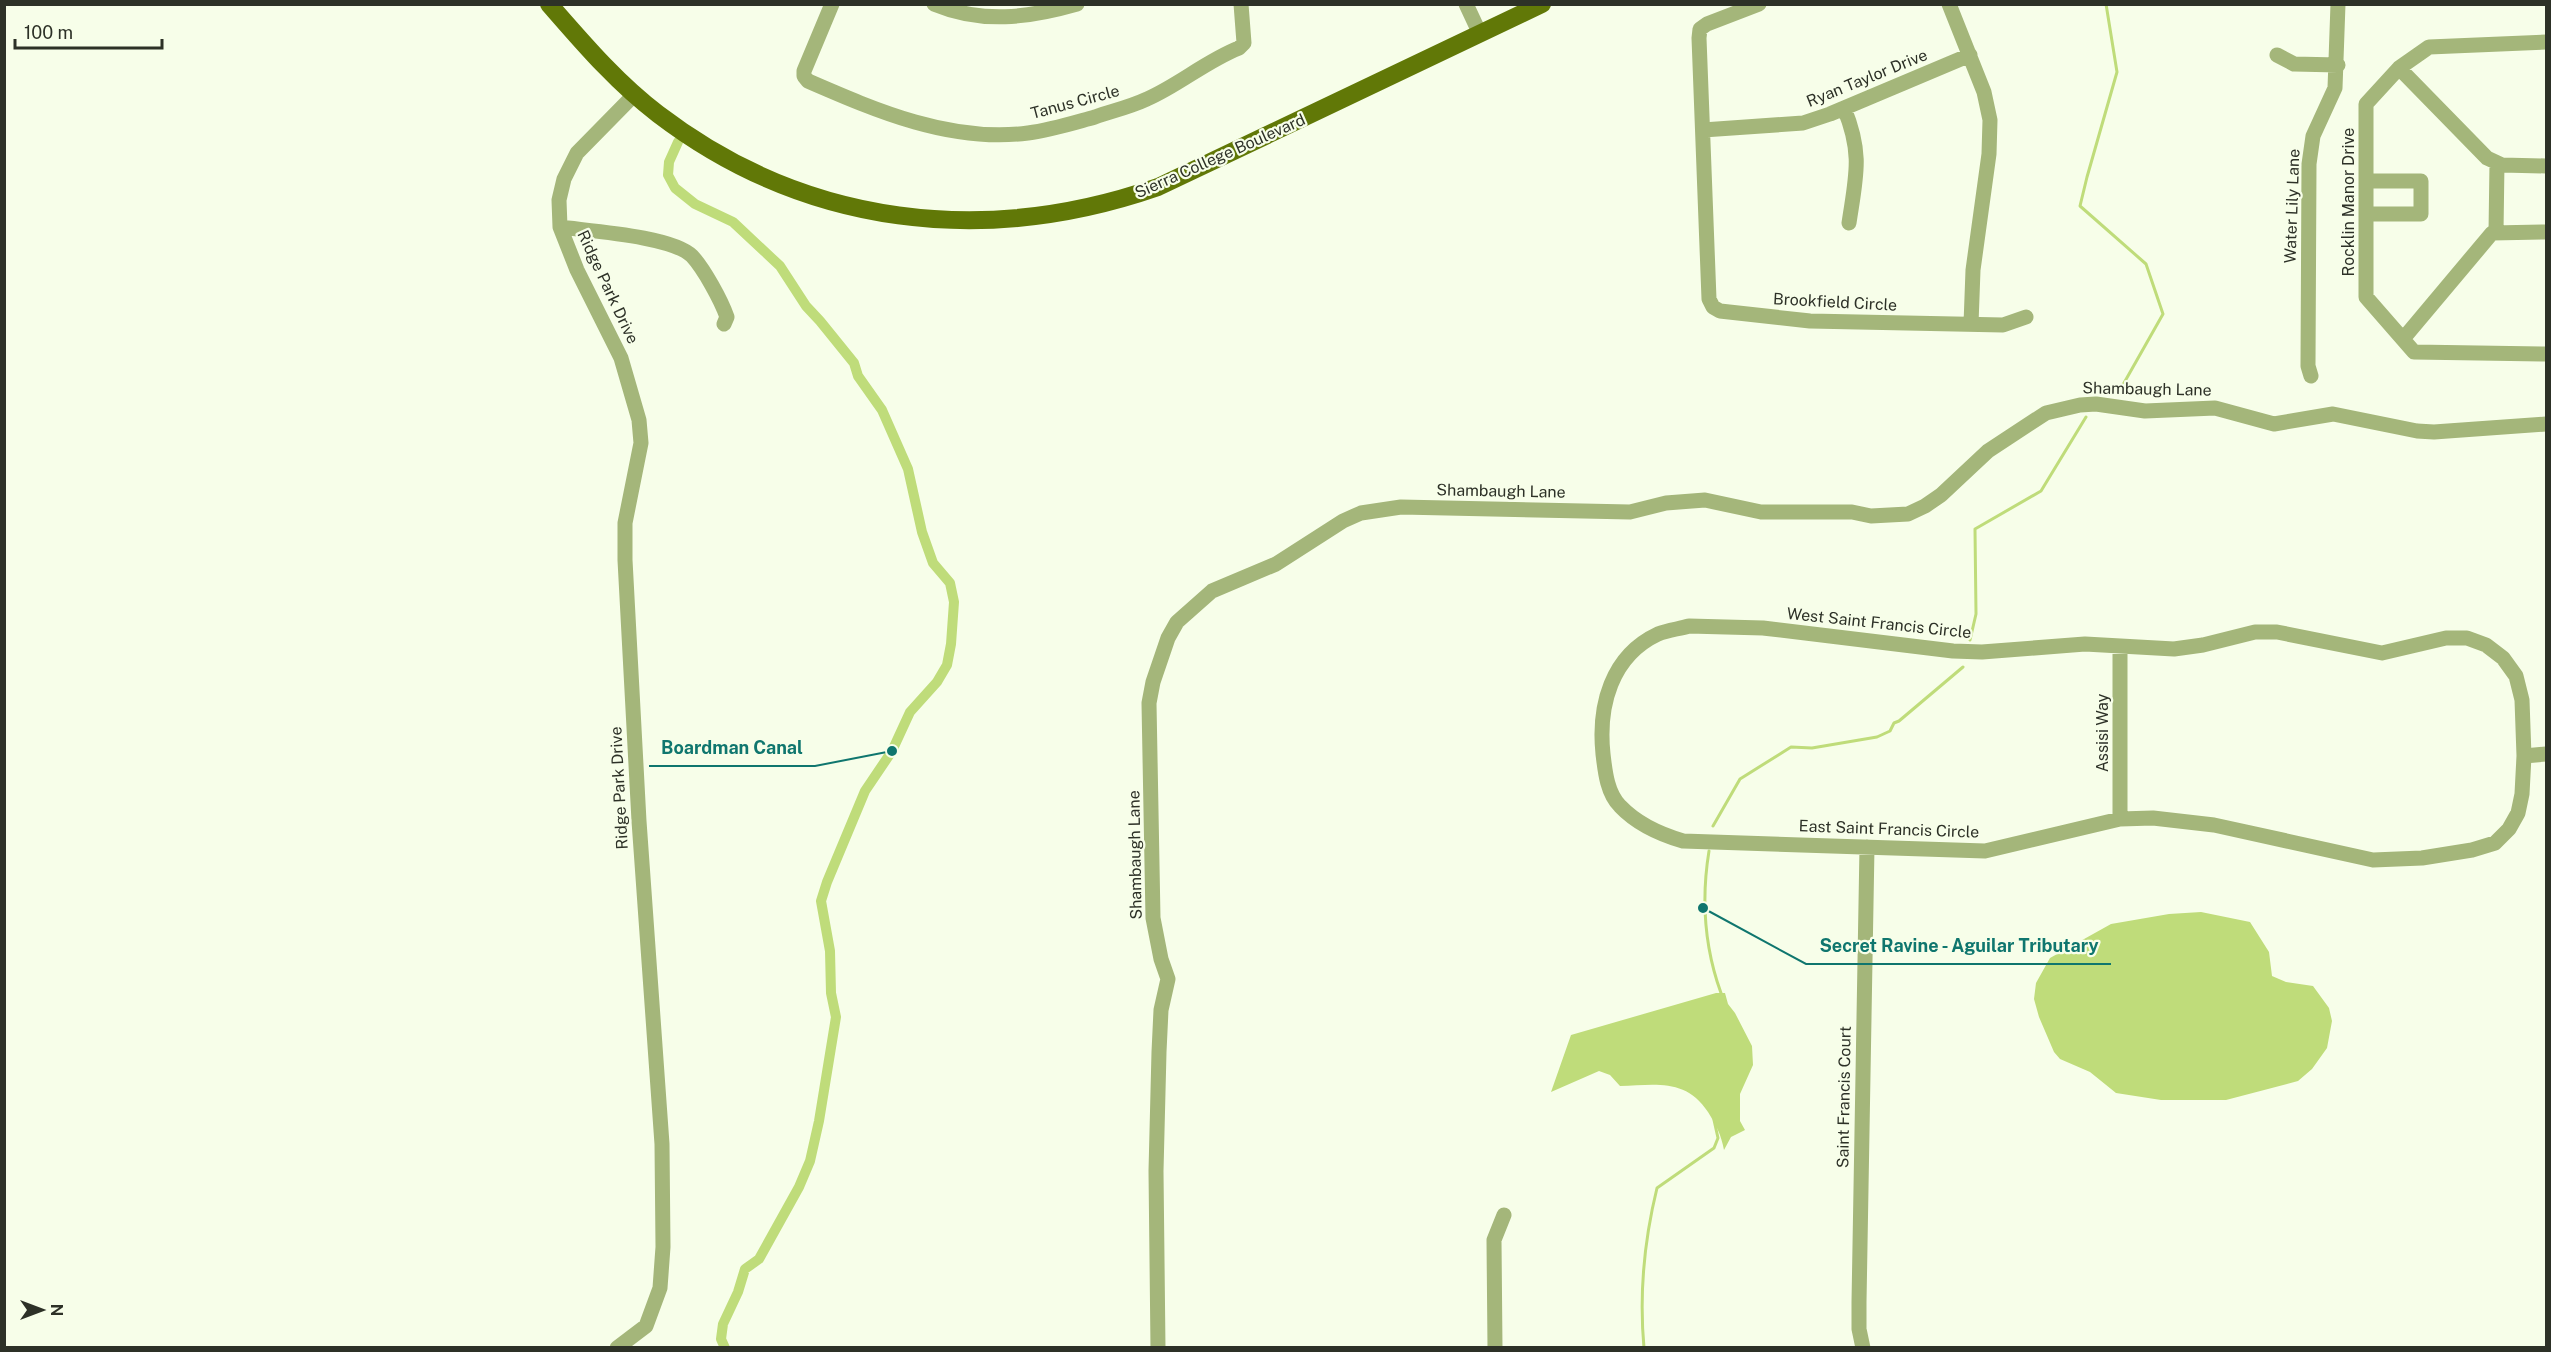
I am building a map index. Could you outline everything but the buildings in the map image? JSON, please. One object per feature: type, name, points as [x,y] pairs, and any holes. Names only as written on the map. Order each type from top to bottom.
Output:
[{"type":"main road","name":"Sierra College Boulevard","points":[[549,4],[603,65],[634,95],[680,130],[718,153],[772,180],[848,206],[909,217],[952,220],[1017,219],[1081,210],[1158,187],[1542,4]]},
{"type":"street","name":"Tanus Circle","points":[[832,4],[804,71],[804,76],[808,81],[893,115],[929,126],[963,133],[1005,135],[1051,129],[1075,123],[1131,106],[1166,90],[1244,43],[1241,4]]},
{"type":"street","points":[[934,4],[963,9],[985,18],[1015,18],[1077,4]]},
{"type":"street","points":[[1466,4],[1480,34]]},
{"type":"street","name":"Brookfield Circle","points":[[1759,4],[1707,24],[1700,29],[1709,299],[1713,307],[1720,311],[1800,321],[1971,324]]},
{"type":"street","points":[[1949,4],[1988,106],[1990,134],[1973,270],[1971,324],[2011,324],[2025,317]]},
{"type":"street","name":"Water Lily Lane","points":[[2311,376],[2308,366],[2308,164],[2313,136],[2333,95],[2337,65],[2338,4]]},
{"type":"street","name":"Rocklin Manor Drive","points":[[2547,42],[2429,48],[2399,68],[2366,104],[2366,297],[2414,352],[2547,354]]},
{"type":"street","name":"Ryan Taylor Drive","points":[[1703,130],[1789,126],[1817,119],[1970,55]]},
{"type":"street","points":[[2277,55],[2294,64],[2337,65]]},
{"type":"street","points":[[2399,68],[2487,158],[2497,163],[2547,166]]},
{"type":"street","name":"Ridge Park Drive","points":[[617,1347],[646,1326],[660,1288],[663,1255],[662,1144],[639,821],[625,561],[626,523],[641,443],[639,420],[621,358],[577,270],[560,227],[559,200],[571,163],[586,143],[634,95]]},
{"type":"street","points":[[1844,108],[1855,136],[1858,155],[1849,223]]},
{"type":"street","points":[[2496,232],[2497,163]]},
{"type":"street","points":[[2366,181],[2421,181],[2421,214],[2366,214]]},
{"type":"street","name":"Ridge Park Drive","points":[[560,227],[654,240],[681,248],[692,256],[713,289],[727,317],[724,324]]},
{"type":"street","points":[[2403,339],[2492,233],[2547,232]]},
{"type":"street","name":"Shambaugh Lane","points":[[1158,1347],[1156,1171],[1159,1052],[1161,1010],[1168,980],[1161,959],[1153,918],[1149,703],[1161,658],[1173,630],[1178,622],[1212,591],[1276,564],[1343,520],[1380,509],[1401,507],[1630,512],[1666,503],[1704,500],[1761,512],[1851,512],[1871,516],[1908,514],[1941,495],[1988,451],[2046,413],[2080,405],[2096,404],[2145,411],[2215,408],[2274,424],[2333,414],[2417,431],[2434,432],[2547,424]]},
{"type":"street","name":"West Saint Francis Circle","points":[[1601,737],[1611,681],[1622,662],[1661,633],[1689,626],[1763,628],[1953,651],[1982,652],[2085,644],[2174,649],[2203,645],[2255,632],[2277,632],[2310,636],[2382,653],[2446,638],[2467,638],[2486,645],[2503,658],[2516,676],[2522,700],[2524,756]]},
{"type":"street","name":"Assisi Way","points":[[2120,647],[2120,819]]},
{"type":"street","name":"East Saint Francis Circle","points":[[1601,737],[1605,777],[1618,804],[1635,819],[1662,835],[1683,841],[1985,851],[2120,819],[2153,818],[2214,825],[2373,860],[2422,858],[2472,850],[2495,843],[2509,829],[2518,813],[2522,794],[2524,756]]},
{"type":"street","points":[[2524,756],[2547,754]]},
{"type":"street","name":"Saint Francis Court","points":[[1863,1347],[1859,1329],[1859,1302],[1867,847]]},
{"type":"street","points":[[1495,1347],[1494,1240],[1504,1215]]},
{"type":"shaded area","points":[[2201,912],[2250,922],[2269,952],[2272,976],[2286,982],[2313,986],[2329,1008],[2332,1021],[2327,1048],[2312,1069],[2298,1081],[2226,1100],[2161,1100],[2116,1093],[2090,1072],[2060,1059],[2054,1052],[2034,999],[2036,983],[2050,958],[2111,924],[2169,914]]},
{"type":"shaded area","points":[[1716,993],[1725,993],[1728,1004],[1752,1046],[1753,1065],[1740,1094],[1740,1121],[1745,1130],[1731,1137],[1724,1150],[1718,1130],[1708,1112],[1690,1093],[1680,1089],[1657,1085],[1620,1086],[1610,1075],[1599,1071],[1551,1092],[1571,1035]]},
{"type":"waterway","points":[[2106,4],[2117,72],[2080,206],[2146,264],[2163,314],[2120,390]]},
{"type":"waterway","points":[[678,142],[669,162],[668,175],[675,188],[695,204],[733,222],[780,266],[806,306],[854,363],[858,376],[882,410],[908,469],[922,532],[933,563],[950,583],[954,602],[947,665],[937,682],[910,712],[892,751],[865,791],[821,901],[830,951],[831,993],[836,1017],[819,1121],[810,1161],[799,1187],[759,1259],[745,1269],[738,1292],[723,1324],[721,1339],[725,1348]]},
{"type":"waterway","points":[[1970,640],[1976,614],[1975,529],[2041,491],[2086,417]]},
{"type":"waterway","points":[[1713,826],[1740,779],[1791,747],[1812,748],[1877,737],[1890,731],[1894,723],[1963,667]]},
{"type":"waterway","points":[[1709,851],[1705,887],[1706,923],[1711,958],[1721,993]]},
{"type":"waterway","points":[[1644,1348],[1642,1307],[1644,1267],[1657,1188],[1714,1148],[1718,1138],[1714,1120]]},
{"type":"place","name":"Boardman Canal","points":[[892,751]]},
{"type":"place","name":"Secret Ravine - Aguilar Tributary","points":[[1703,908]]}]
